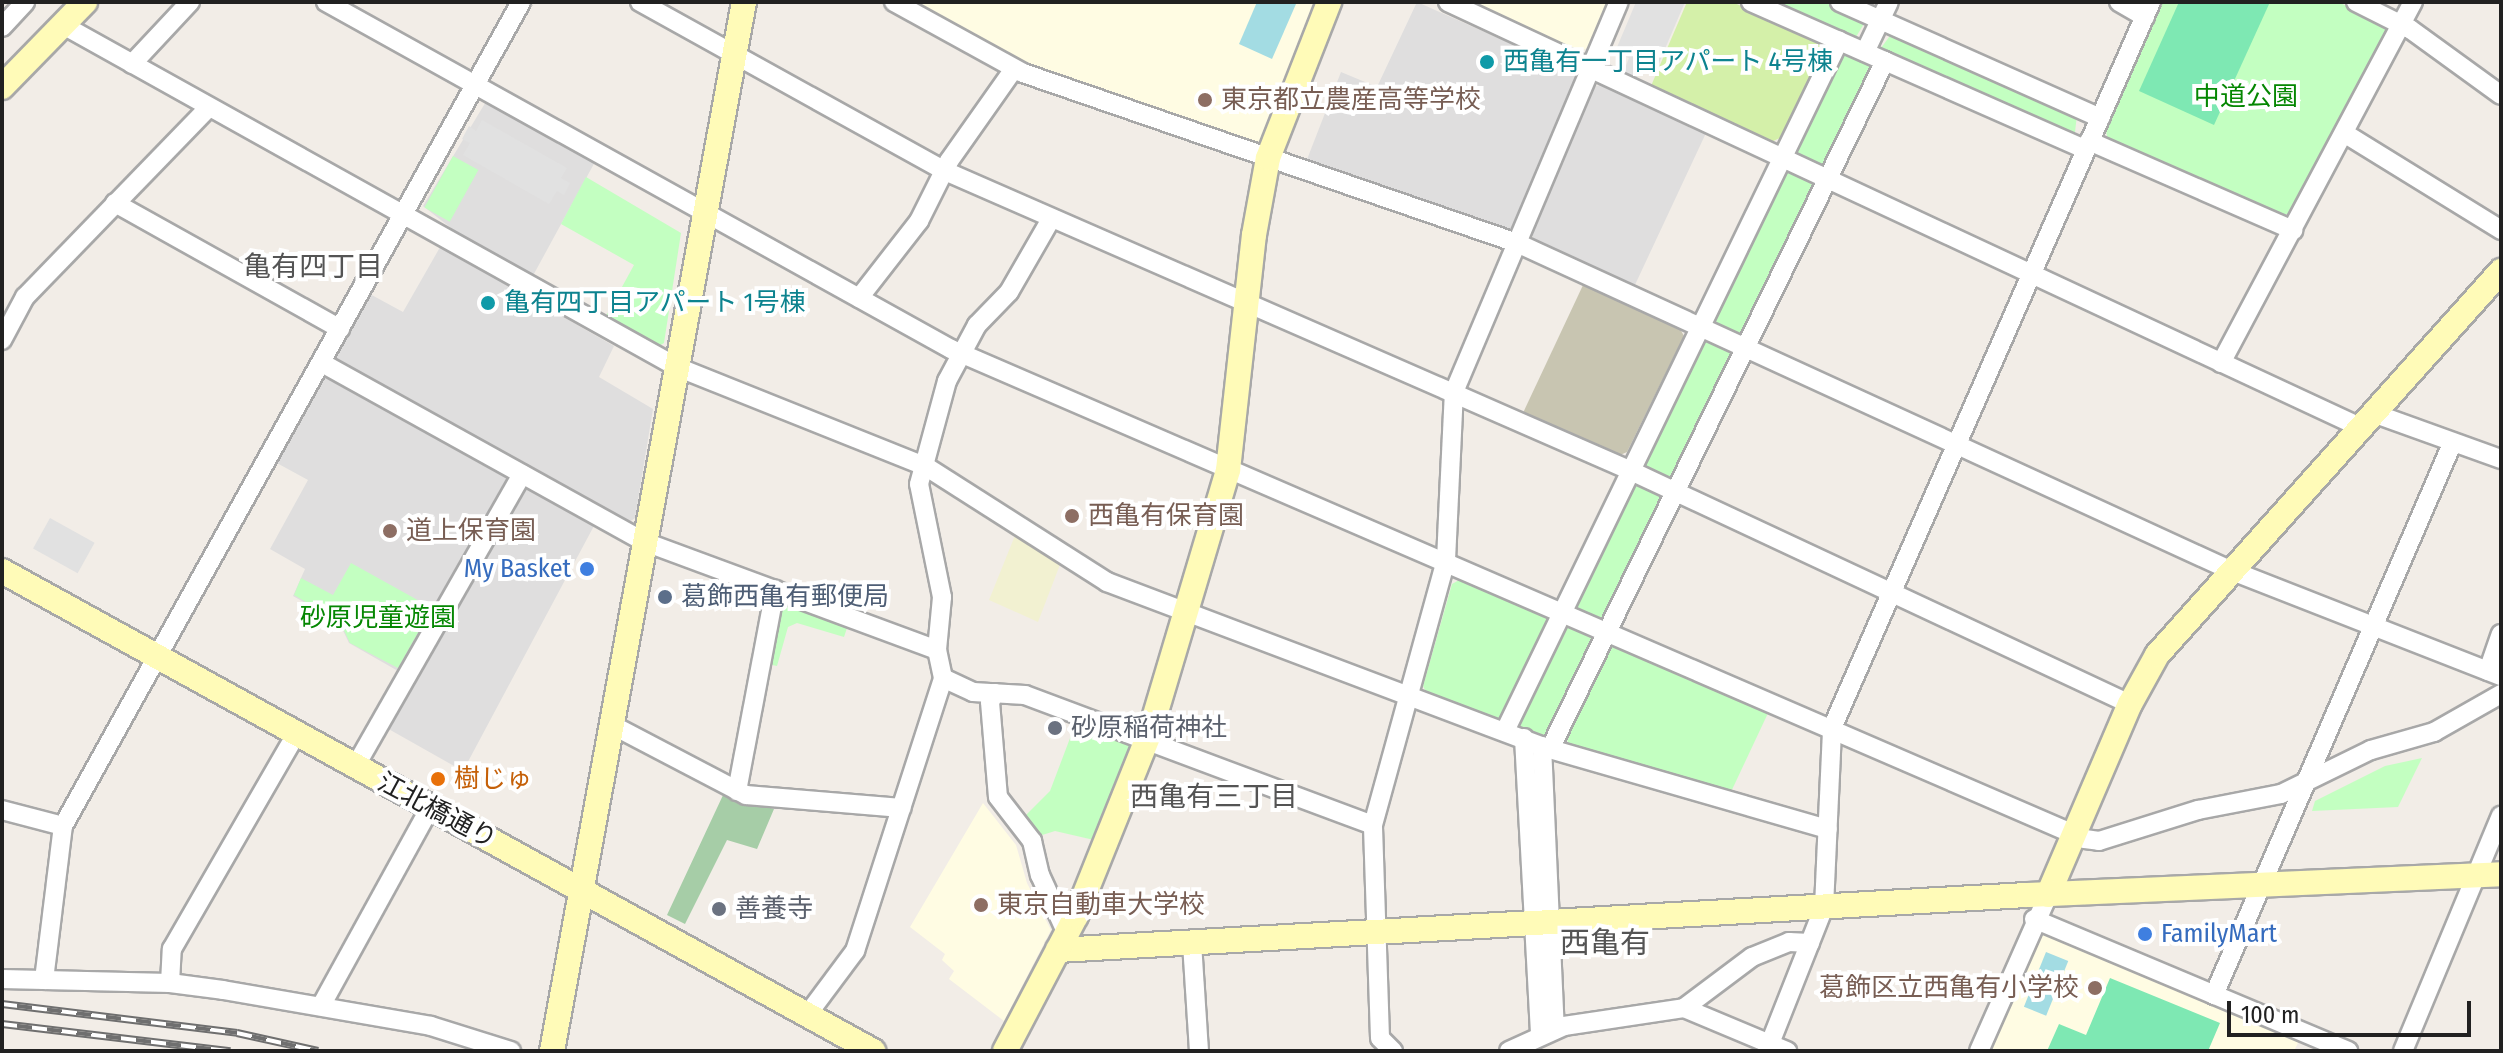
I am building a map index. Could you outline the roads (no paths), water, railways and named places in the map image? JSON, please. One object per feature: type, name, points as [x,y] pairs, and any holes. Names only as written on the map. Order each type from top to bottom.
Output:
[{"type":"street","points":[[2,27],[25,2]]},
{"type":"street","points":[[2,87],[85,2]]},
{"type":"street","points":[[132,64],[190,2]]},
{"type":"street","points":[[326,2],[960,353],[1228,470],[1446,560],[2075,834],[2099,841],[2198,810],[2304,786],[2371,750],[2434,732],[2501,694]]},
{"type":"street","points":[[44,980],[63,826],[521,2]]},
{"type":"street","points":[[640,2],[945,171],[1629,470],[2130,704]]},
{"type":"street","points":[[552,1051],[744,2]]},
{"type":"street","points":[[894,2],[1014,69],[1517,243],[2230,570],[2495,673],[2501,634]]},
{"type":"street","points":[[1005,1051],[1063,942],[1147,742],[1228,470],[1246,305],[1268,158],[1329,2]]},
{"type":"street","points":[[1448,2],[2221,363],[2366,420],[2501,459]]},
{"type":"street","points":[[1386,1044],[1375,932],[1373,825],[1446,560],[1454,392],[1619,2]]},
{"type":"street","points":[[1751,2],[1885,61],[2293,230]]},
{"type":"street","points":[[1840,2],[2100,118]]},
{"type":"street","points":[[1865,52],[1889,2]]},
{"type":"street","points":[[1684,1008],[1775,1048],[1824,907],[1832,728],[2029,274],[2148,10],[2119,2]]},
{"type":"street","points":[[2356,2],[2402,23],[2501,95]]},
{"type":"street","points":[[2221,363],[2413,2]]},
{"type":"street","points":[[63,25],[677,367],[925,466],[1107,582],[1546,747],[1828,829]]},
{"type":"street","points":[[1505,731],[1839,41]]},
{"type":"street","points":[[1541,922],[1546,747],[1609,631],[1885,61]]},
{"type":"street","points":[[859,298],[919,221],[945,171],[1014,69]]},
{"type":"street","points":[[2,340],[25,297],[209,107]]},
{"type":"street","points":[[2344,133],[2501,230]]},
{"type":"street","points":[[115,203],[340,329]]},
{"type":"street","points":[[808,1014],[855,951],[943,678],[937,650],[942,597],[919,484],[947,381],[960,353],[1009,292],[1051,219]]},
{"type":"street","points":[[1979,1051],[2130,704],[2175,631],[2501,271]]},
{"type":"street","points":[[322,363],[645,542],[937,650]]},
{"type":"street","points":[[2214,995],[2452,444]]},
{"type":"street","points":[[355,767],[522,474]]},
{"type":"street","name":"江北橋通り","points":[[4,576],[158,657],[873,1051]]},
{"type":"street","points":[[737,791],[775,590]]},
{"type":"street","points":[[943,678],[992,698],[1025,695],[1373,825]]},
{"type":"street","points":[[992,698],[998,797],[1032,841],[1063,942]]},
{"type":"street","points":[[612,725],[737,791],[901,808]]},
{"type":"street","points":[[170,983],[172,949],[296,734]]},
{"type":"street","points":[[1524,738],[1548,1032]]},
{"type":"street","points":[[321,1006],[430,808]]},
{"type":"street","points":[[2,810],[63,826]]},
{"type":"street","points":[[2403,1051],[2489,875],[2501,816]]},
{"type":"street","points":[[1063,942],[1192,943],[2048,895],[2489,875]]},
{"type":"street","points":[[2034,919],[2348,1051]]},
{"type":"street","points":[[1509,1051],[1548,1032],[1684,1008],[1752,957],[1789,942],[1810,943]]},
{"type":"street","points":[[1192,943],[1199,1051]]},
{"type":"street","points":[[2,979],[170,983],[431,1026],[511,1051]]},
{"type":"water","points":[[1257,2],[1296,4],[1272,59],[1239,44]]},
{"type":"water","points":[[2046,952],[2068,961],[2046,1016],[2024,1007]]},
{"type":"railway","points":[[2,1004],[237,1033],[318,1051]]},
{"type":"railway","points":[[2,1024],[230,1051]]},
{"type":"place","name":"西亀有一丁目アパート 4号棟","points":[[1487,62]]},
{"type":"place","name":"東京都立農産高等学校","points":[[1205,100]]},
{"type":"place","name":"亀有四丁目アパート 1号棟","points":[[488,303]]},
{"type":"place","name":"西亀有保育園","points":[[1072,516]]},
{"type":"place","name":"道上保育園","points":[[390,531]]},
{"type":"place","name":"My Basket","points":[[587,569]]},
{"type":"place","name":"葛飾西亀有郵便局","points":[[665,597]]},
{"type":"place","name":"砂原稲荷神社","points":[[1055,728]]},
{"type":"place","name":"樹じゅ","points":[[438,779]]},
{"type":"place","name":"東京自動車大学校","points":[[981,905]]},
{"type":"place","name":"善養寺","points":[[719,909]]},
{"type":"place","name":"FamilyMart","points":[[2145,934]]},
{"type":"place","name":"葛飾区立西亀有小学校","points":[[2095,988]]},
{"type":"district","name":"亀有四丁目","points":[[313,267]]},
{"type":"district","name":"西亀有三丁目","points":[[1214,797]]},
{"type":"district","name":"西亀有","points":[[1605,943]]},
{"type":"park label","name":"中道公園","points":[[2246,97]]},
{"type":"park label","name":"砂原児童遊園","points":[[378,618]]}]
